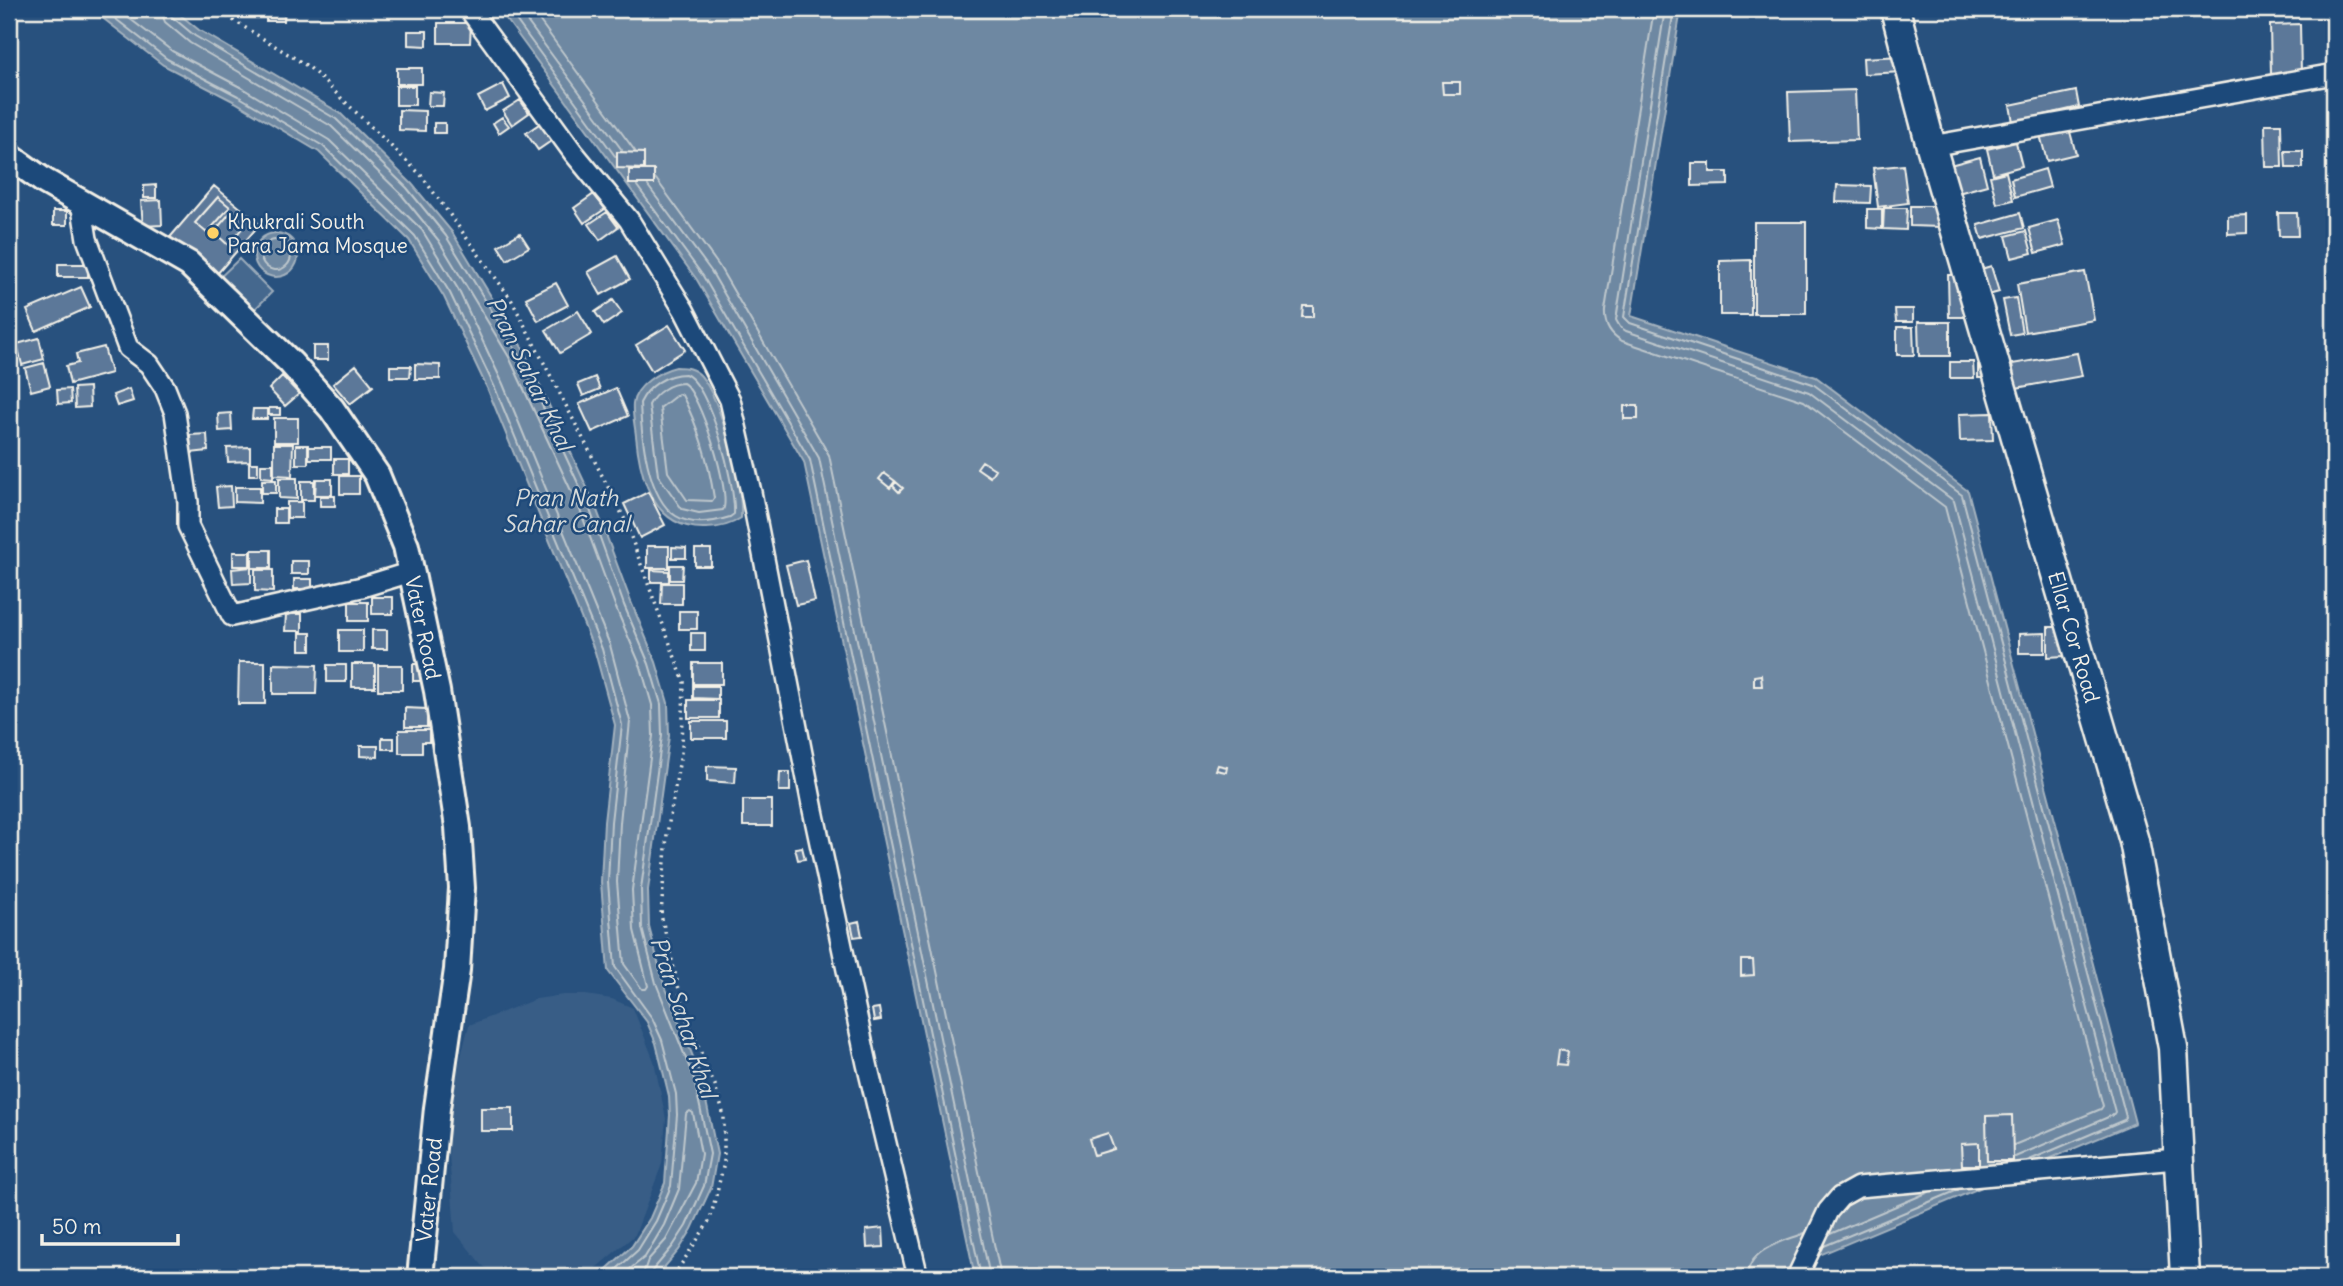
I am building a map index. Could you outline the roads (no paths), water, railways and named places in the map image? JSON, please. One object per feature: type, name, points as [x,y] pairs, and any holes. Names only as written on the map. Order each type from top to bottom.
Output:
[{"type":"main road","name":"Ellar Cor Road","points":[[1895,9],[1931,146],[2134,841],[2173,1048],[2185,1277]]},
{"type":"street","points":[[469,9],[573,152],[629,220],[684,310],[730,400],[867,1064],[918,1277]]},
{"type":"street","points":[[1931,146],[2334,74]]},
{"type":"street","name":"Vater Road","points":[[9,156],[44,181],[190,264],[291,363],[332,410],[377,475],[406,546],[437,691],[458,827],[462,888],[457,970],[437,1108],[419,1277]]},
{"type":"street","points":[[81,202],[87,239],[128,348],[149,364],[175,413],[188,502],[188,526],[232,616],[362,587],[411,572]]},
{"type":"street","points":[[1797,1277],[1828,1211],[1840,1197],[1858,1187],[2165,1160]]},
{"type":"water","name":"Pran Nath Sahar Canal","points":[[91,9],[173,9],[199,30],[340,113],[412,184],[452,232],[523,349],[595,505],[656,662],[668,703],[669,736],[648,890],[649,927],[663,981],[701,1077],[717,1154],[711,1188],[692,1229],[679,1250],[656,1277],[598,1277],[632,1246],[650,1218],[665,1183],[670,1115],[669,1096],[656,1043],[647,1022],[608,971],[601,882],[604,822],[615,725],[595,652],[488,390],[444,297],[409,240],[319,152],[235,102],[163,65]]},
{"type":"water","points":[[499,9],[1681,9],[1631,316],[1816,377],[1968,491],[2135,1123],[1767,1277],[975,1277],[804,462],[697,280]]},
{"type":"water","points":[[276,233],[285,234],[292,239],[297,246],[297,264],[292,271],[285,276],[276,277],[267,276],[260,271],[255,264],[254,255],[255,246],[260,239],[267,234]]},
{"type":"water","points":[[676,367],[695,371],[709,387],[729,444],[741,504],[741,518],[720,527],[688,526],[674,521],[653,499],[641,469],[633,416],[635,397],[649,380]]},
{"type":"place","name":"Khukrali South Para Jama Mosque","points":[[213,233]]},
{"type":"water label","name":"Pran Sahar Khal","points":[[530,373]]},
{"type":"water label","name":"Pran Sahar Khal","points":[[684,1017]]}]
